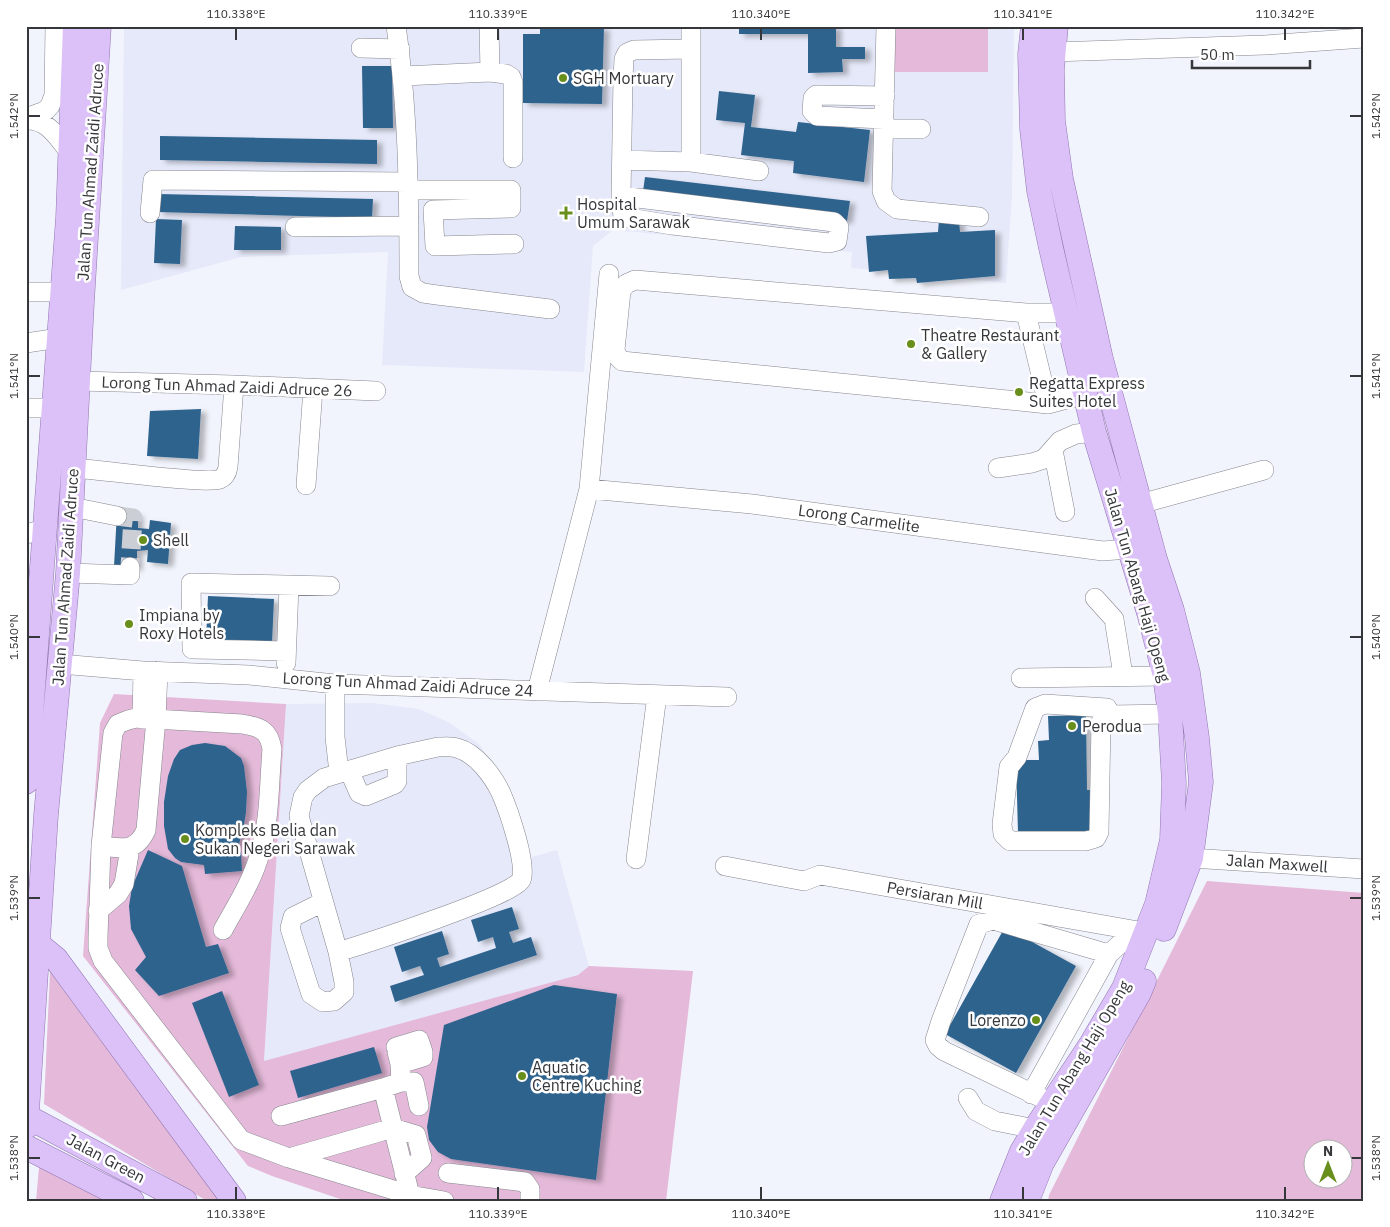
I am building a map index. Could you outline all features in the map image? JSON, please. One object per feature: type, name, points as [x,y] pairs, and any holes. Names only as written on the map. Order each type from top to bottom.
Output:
[{"type":"main road","name":"Jalan Tun Ahmad Zaidi Adruce","points":[[26,782],[36,531],[54,408],[68,218],[70,120],[75,26]]},
{"type":"main road","name":"Jalan Tun Ahmad Zaidi Adruce","points":[[26,1127],[46,816],[68,573],[99,26]]},
{"type":"main road","name":"Jalan Tun Abang Haji Openg","points":[[1002,1201],[1022,1151],[1034,1129],[1042,1098],[1090,1046],[1124,988],[1139,931],[1157,904],[1172,840],[1174,783],[1170,714],[1165,676],[1149,614],[1094,432],[1050,248],[1039,191],[1032,129],[1030,54],[1034,26]]},
{"type":"main road","name":"Jalan Tun Abang Haji Openg","points":[[1027,1201],[1042,1163],[1139,994],[1191,858],[1200,782],[1197,738],[1188,673],[1101,359],[1061,179],[1053,121],[1052,69],[1056,26]]},
{"type":"main road","points":[[39,945],[56,959],[234,1201]]},
{"type":"main road","name":"Jalan Green","points":[[26,1116],[186,1201]]},
{"type":"main road","name":"Jalan Green","points":[[26,1148],[132,1201]]},
{"type":"street","points":[[26,119],[45,112],[50,106],[54,95],[55,26]]},
{"type":"street","points":[[396,26],[403,76],[410,282],[416,290],[430,294],[550,309]]},
{"type":"street","points":[[489,26],[490,72]]},
{"type":"street","points":[[691,26],[691,162]]},
{"type":"street","points":[[886,26],[882,191],[886,201],[897,210],[979,217]]},
{"type":"street","points":[[1053,52],[1265,45],[1364,38]]},
{"type":"street","points":[[361,48],[400,49]]},
{"type":"street","points":[[621,196],[834,222],[839,227],[837,241],[829,243],[626,219],[621,214],[621,196],[623,78],[624,59],[627,53],[634,50],[691,50]]},
{"type":"street","points":[[403,76],[490,72],[506,74],[511,77],[513,82],[513,158]]},
{"type":"street","points":[[54,95],[70,120]]},
{"type":"street","points":[[885,96],[816,95],[813,98],[812,111],[817,116],[921,129]]},
{"type":"street","points":[[26,119],[35,120],[47,126],[70,153]]},
{"type":"street","points":[[622,160],[691,162],[759,172]]},
{"type":"street","points":[[150,213],[154,180],[511,190],[511,208],[433,210],[408,219],[295,227]]},
{"type":"street","points":[[433,210],[435,246],[514,244]]},
{"type":"street","points":[[537,691],[589,489],[609,274]]},
{"type":"street","points":[[1067,314],[1026,313],[634,280],[626,284],[621,290],[615,350],[622,361],[1048,404],[1085,394]]},
{"type":"street","points":[[26,292],[62,292]]},
{"type":"street","points":[[1026,313],[1048,404]]},
{"type":"street","points":[[26,343],[59,338]]},
{"type":"street","name":"Lorong Tun Ahmad Zaidi Adruce 26","points":[[78,381],[376,391]]},
{"type":"street","points":[[74,468],[193,480],[219,480],[226,475],[228,467],[234,385]]},
{"type":"street","points":[[306,485],[313,389]]},
{"type":"street","points":[[26,408],[54,408]]},
{"type":"street","points":[[998,468],[1032,463],[1044,459],[1060,442],[1076,434],[1094,432]]},
{"type":"street","points":[[1053,450],[1066,512]]},
{"type":"street","points":[[1140,504],[1264,470]]},
{"type":"street","name":"Lorong Carmelite","points":[[589,489],[752,504],[1104,551],[1128,549]]},
{"type":"street","points":[[72,507],[117,516]]},
{"type":"street","points":[[68,573],[130,575],[130,567]]},
{"type":"street","points":[[191,673],[191,583],[330,586]]},
{"type":"street","points":[[286,679],[289,586]]},
{"type":"street","points":[[1095,598],[1114,619],[1123,675]]},
{"type":"street","points":[[192,649],[286,651]]},
{"type":"street","name":"Lorong Tun Ahmad Zaidi Adruce 24","points":[[60,664],[335,684],[727,697]]},
{"type":"street","points":[[98,911],[118,894],[124,884],[130,848],[140,840],[146,830],[151,671]]},
{"type":"street","points":[[1021,678],[1123,675],[1165,676]]},
{"type":"street","points":[[335,684],[335,737],[344,772],[359,792],[366,796],[395,784],[397,781],[397,756]]},
{"type":"street","points":[[636,859],[656,695]]},
{"type":"street","points":[[1111,715],[1107,708],[1045,704],[1035,708],[1018,756],[1009,767],[1002,824],[1003,834],[1010,841],[1086,841],[1096,838],[1098,832],[1101,722],[1111,715],[1170,714]]},
{"type":"street","points":[[223,930],[260,855],[268,808],[272,749],[270,740],[265,732],[248,725],[149,719],[128,720],[118,724],[113,733],[100,846],[98,948],[103,961],[241,1140],[289,1158],[410,1195],[444,1201]]},
{"type":"street","points":[[323,902],[293,917],[290,928],[311,994],[323,1002],[334,1001],[344,992],[344,982],[338,952],[299,816],[303,797],[308,790],[324,778],[429,748],[448,747],[467,752],[492,778],[501,795],[519,848],[523,875],[517,885],[452,913],[338,952]]},
{"type":"street","points":[[100,846],[130,848]]},
{"type":"street","name":"Jalan Maxwell","points":[[1191,858],[1364,869]]},
{"type":"street","name":"Persiaran Mill","points":[[725,866],[804,881],[820,875],[1139,931]]},
{"type":"street","points":[[1109,954],[993,920],[979,924],[941,1021],[935,1040],[938,1046],[944,1051],[1042,1098],[1109,954],[1139,931]]},
{"type":"street","points":[[410,1195],[383,1088],[397,1057],[414,1082],[420,1106]]},
{"type":"street","points":[[281,1116],[383,1088]]},
{"type":"street","points":[[968,1098],[976,1111],[995,1121],[1034,1129]]},
{"type":"street","points":[[289,1158],[393,1128]]},
{"type":"street","points":[[448,1173],[525,1182],[530,1189],[530,1201]]},
{"type":"shaded area","name":"Hospital Umum Sarawak","points":[[124,26],[1014,26],[1012,196],[1006,283],[851,268],[852,252],[613,230],[593,246],[584,372],[382,365],[388,252],[241,257],[121,290]]},
{"type":"shaded area","points":[[894,26],[988,26],[988,72],[894,72]]},
{"type":"shaded area","name":"Kompleks Belia dan Sukan Negeri Sarawak","points":[[114,694],[286,704],[264,1061],[578,975],[589,966],[693,971],[666,1201],[346,1201],[248,1166],[83,956],[100,723]]},
{"type":"shaded area","points":[[373,703],[419,709],[450,723],[479,744],[497,770],[521,860],[557,850],[589,966],[578,975],[264,1062],[286,704]]},
{"type":"shaded area","points":[[1207,881],[1364,893],[1364,1201],[1048,1201],[1049,1195]]},
{"type":"shaded area","points":[[50,972],[221,1201],[207,1201],[44,1104]]},
{"type":"shaded area","points":[[39,1167],[108,1201],[36,1201]]},
{"type":"building","name":"SGH Mortuary","points":[[540,26],[604,27],[602,104],[523,103],[523,34],[540,34]]},
{"type":"building","points":[[739,26],[836,26],[836,47],[865,47],[865,59],[842,59],[843,72],[808,73],[808,34],[739,34]]},
{"type":"building","points":[[362,66],[392,66],[393,128],[363,128]]},
{"type":"building","points":[[719,91],[755,95],[751,127],[796,132],[798,122],[870,130],[864,182],[793,173],[794,161],[741,155],[745,123],[716,120]]},
{"type":"building","points":[[160,136],[377,140],[377,164],[160,160]]},
{"type":"building","points":[[645,177],[850,201],[847,221],[642,198]]},
{"type":"building","points":[[158,194],[373,199],[372,218],[158,212]]},
{"type":"building","points":[[156,219],[182,220],[180,264],[154,263]]},
{"type":"building","points":[[939,220],[959,220],[960,232],[995,230],[995,276],[917,283],[916,278],[889,279],[888,270],[869,272],[866,236],[938,232]]},
{"type":"building","points":[[235,226],[281,227],[281,250],[234,250]]},
{"type":"building","points":[[201,409],[198,459],[147,456],[150,411]]},
{"type":"building","name":"Shell","points":[[117,512],[138,513],[138,528],[149,529],[150,520],[171,523],[168,564],[147,562],[148,550],[137,551],[137,568],[114,566]]},
{"type":"building","points":[[208,596],[274,599],[272,643],[206,640]]},
{"type":"building","points":[[1086,715],[1087,790],[1096,790],[1097,831],[1018,833],[1016,760],[1039,760],[1038,741],[1049,740],[1048,716]]},
{"type":"building","points":[[205,743],[225,746],[241,758],[244,766],[247,792],[246,812],[243,831],[236,853],[241,852],[242,871],[205,874],[204,865],[181,862],[168,849],[164,826],[164,802],[168,776],[174,759],[180,750],[192,745]]},
{"type":"building","points":[[148,850],[182,866],[206,947],[218,944],[229,973],[159,996],[135,970],[146,957],[131,929],[129,906],[132,887]]},
{"type":"building","points":[[512,907],[519,929],[509,932],[513,943],[531,937],[537,955],[395,1002],[390,986],[424,975],[420,966],[402,972],[394,947],[442,931],[449,954],[437,958],[440,967],[496,948],[493,937],[478,942],[471,920]]},
{"type":"building","points":[[1005,927],[1076,966],[1016,1073],[945,1034]]},
{"type":"building","name":"Aquatic Centre Kuching","points":[[554,985],[617,994],[596,1180],[451,1159],[438,1152],[429,1140],[427,1127],[444,1025]]},
{"type":"building","points":[[222,991],[259,1085],[229,1097],[192,1003]]},
{"type":"building","points":[[374,1047],[382,1073],[298,1098],[290,1071]]},
{"type":"tunnel","points":[[117,516],[133,518],[130,567]]},
{"type":"place","name":"SGH Mortuary","points":[[563,78]]},
{"type":"place","name":"Hospital Umum Sarawak","points":[[566,213]]},
{"type":"place","name":"Theatre Restaurant & Gallery","points":[[911,344]]},
{"type":"place","name":"Regatta Express Suites Hotel","points":[[1019,392]]},
{"type":"place","name":"Shell","points":[[143,540]]},
{"type":"place","name":"Impiana by Roxy Hotels","points":[[129,624]]},
{"type":"place","name":"Perodua","points":[[1072,726]]},
{"type":"place","name":"Kompleks Belia dan Sukan Negeri Sarawak","points":[[185,839]]},
{"type":"place","name":"Lorenzo","points":[[1036,1020]]},
{"type":"place","name":"Aquatic Centre Kuching","points":[[522,1076]]}]
